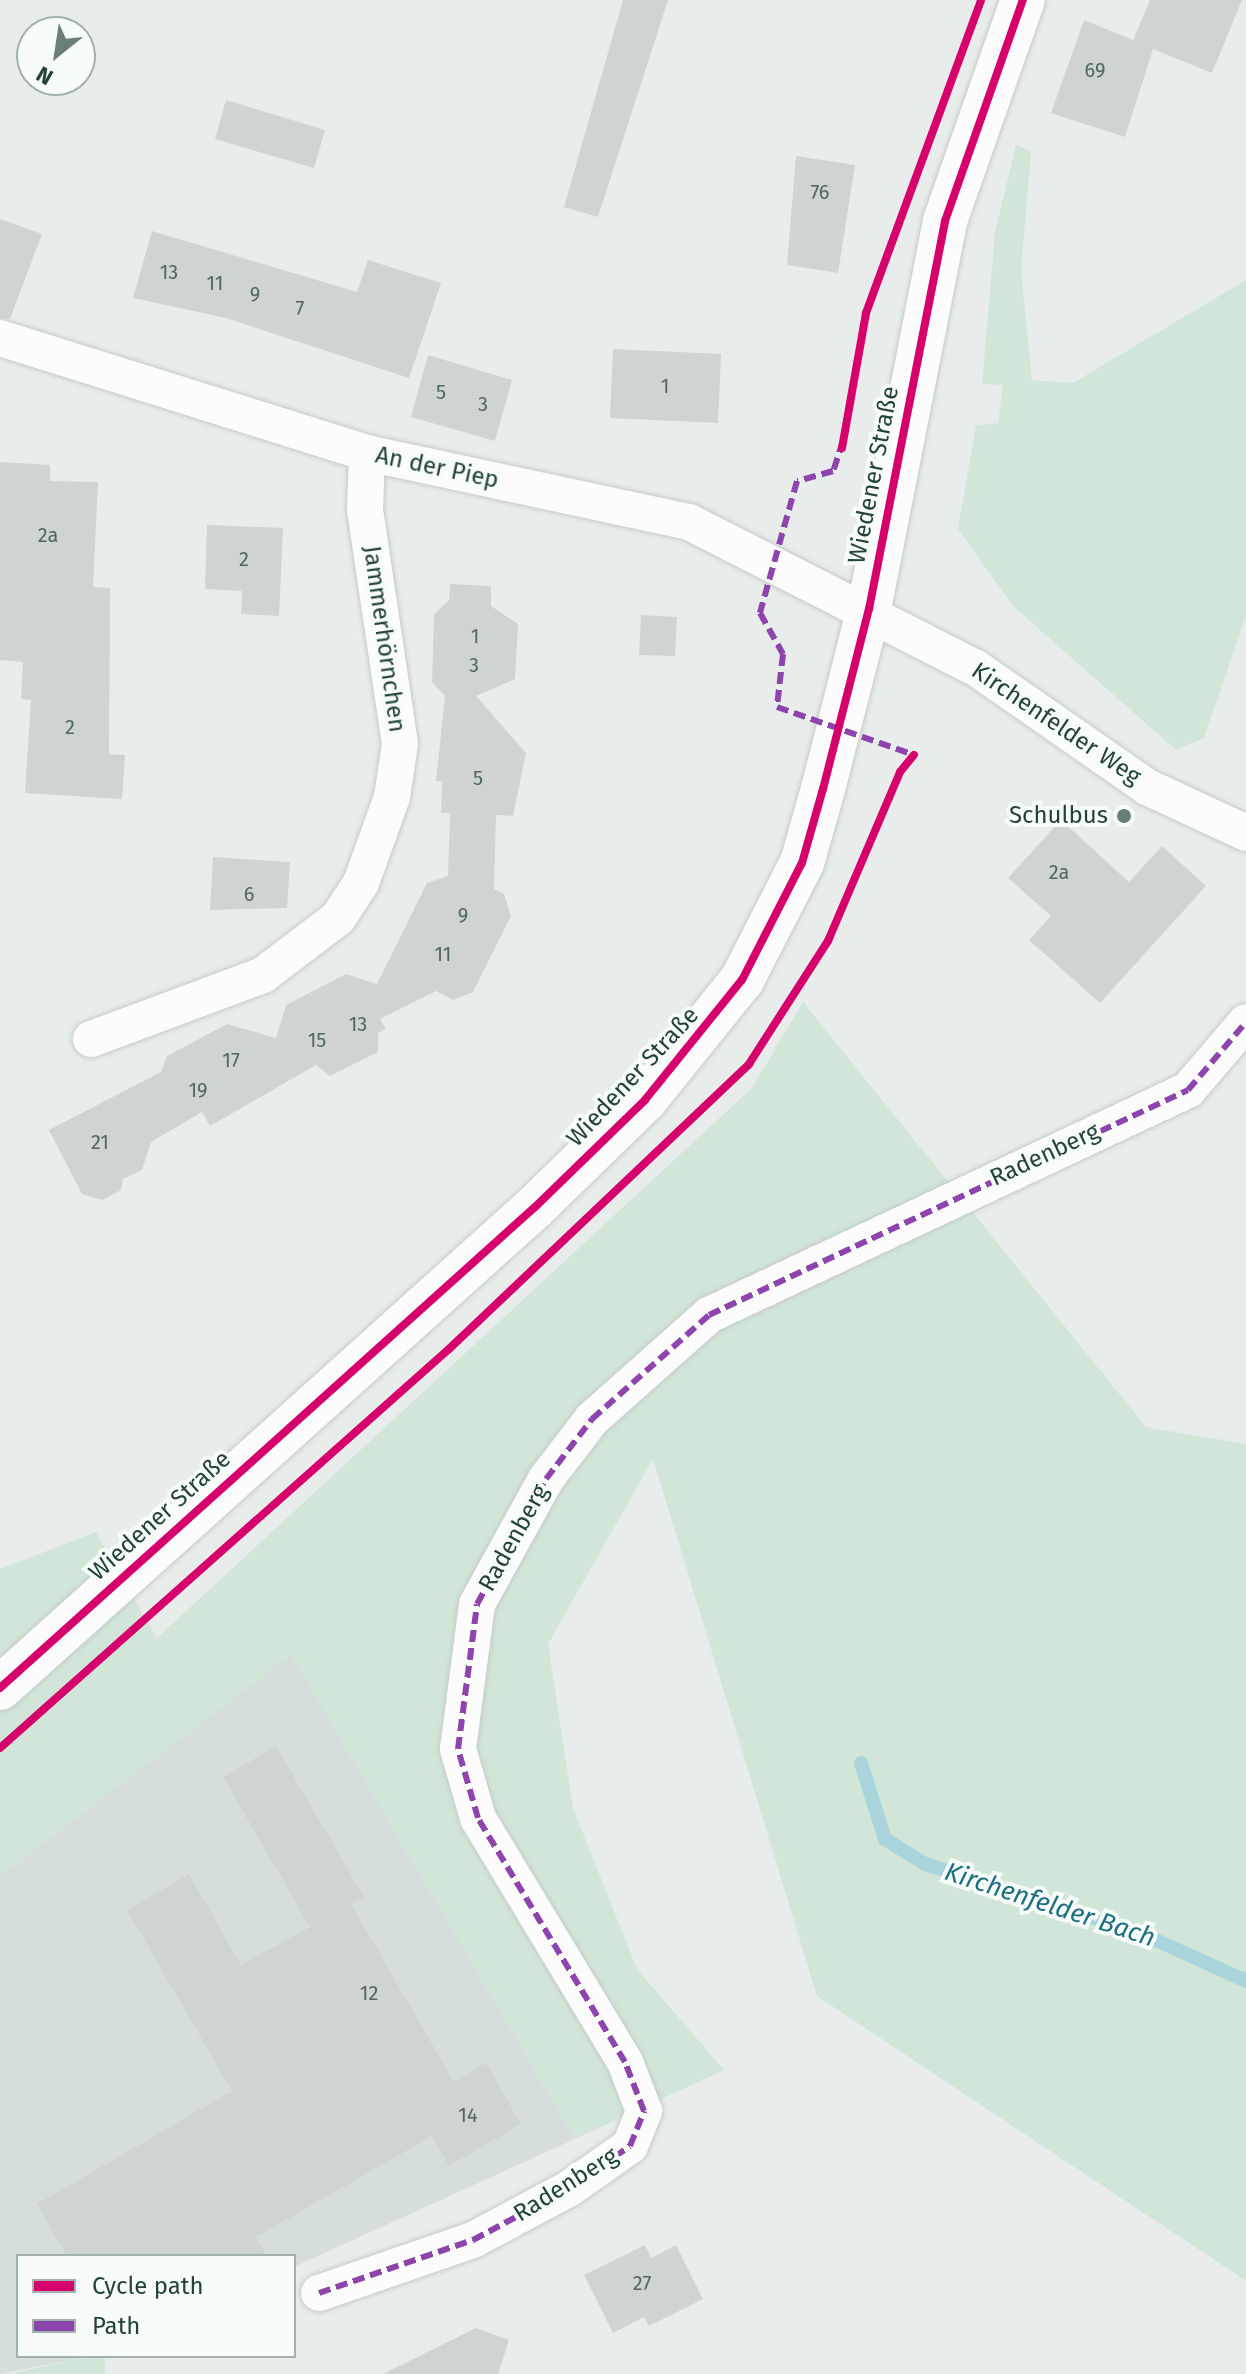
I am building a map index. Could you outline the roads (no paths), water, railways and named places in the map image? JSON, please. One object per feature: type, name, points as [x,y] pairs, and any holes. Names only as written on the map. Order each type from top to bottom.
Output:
[{"type":"main road","name":"Wiedener Straße","points":[[0,1688],[535,1207],[694,1046],[742,980],[802,863],[869,609],[945,221],[1023,0]]},
{"type":"street","name":"An der Piep","points":[[0,338],[367,453],[689,522],[869,609]]},
{"type":"street","name":"Jammerhörnchen","points":[[91,1039],[263,975],[338,918],[361,883],[392,797],[400,744],[365,510],[367,453]]},
{"type":"street","name":"Kirchenfelder Weg","points":[[869,609],[976,668],[1147,787],[1246,833]]},
{"type":"street","name":"Radenberg","points":[[319,2293],[473,2240],[570,2188],[630,2146],[644,2111],[625,2062],[478,1818],[458,1749],[477,1604],[546,1479],[602,1408],[709,1315],[1188,1090],[1246,1022]]},
{"type":"waterway","name":"Kirchenfelder Bach","points":[[861,1763],[885,1839],[925,1864],[1138,1932],[1246,1981]]},
{"type":"place","name":"Schulbus","points":[[1124,816]]}]
